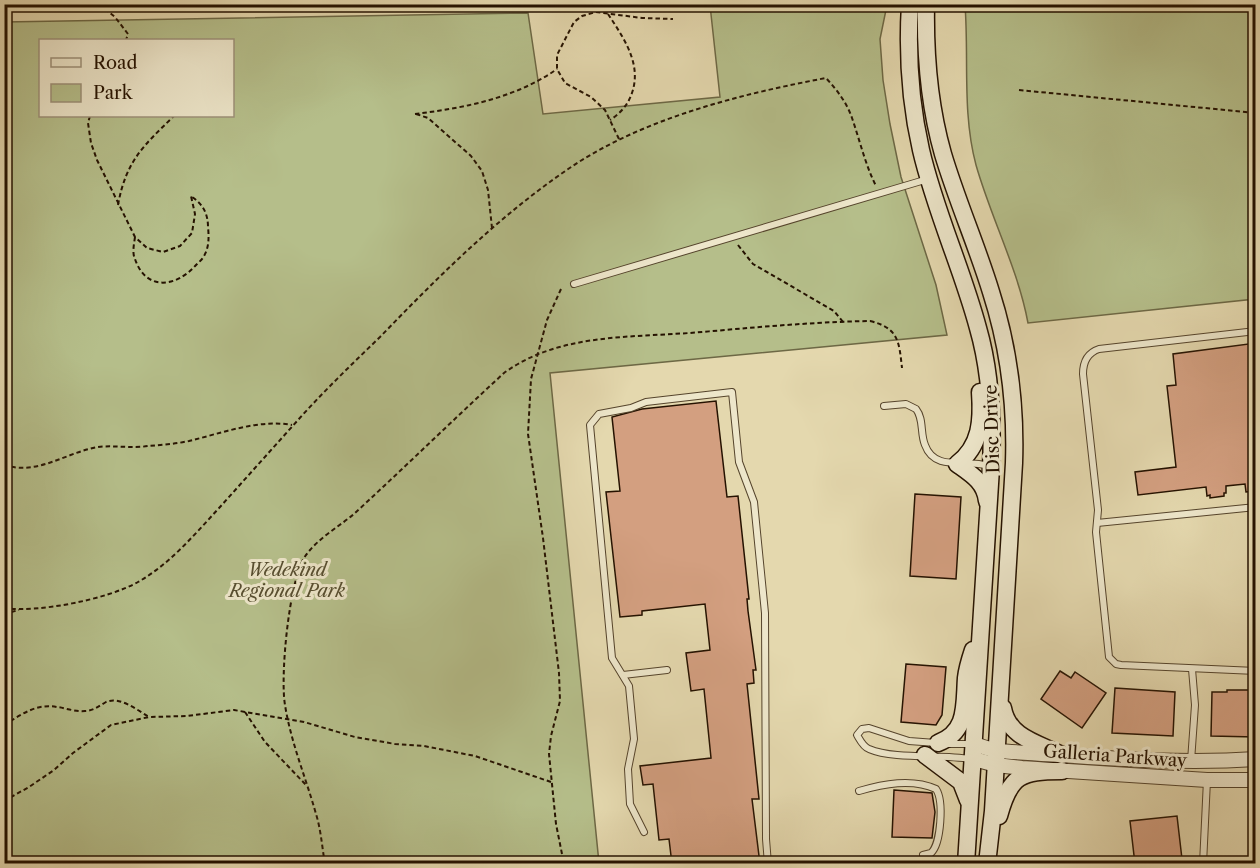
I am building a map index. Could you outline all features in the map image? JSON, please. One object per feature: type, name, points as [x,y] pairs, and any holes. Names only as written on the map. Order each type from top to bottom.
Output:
[{"type":"main road","name":"Disc Drive","points":[[910,4],[910,90],[921,151],[979,330],[990,391],[991,468],[966,864]]},
{"type":"main road","name":"Disc Drive","points":[[926,4],[927,65],[937,127],[951,178],[999,318],[1011,385],[1015,438],[988,859]]},
{"type":"main road","points":[[929,179],[947,196],[977,279],[999,318]]},
{"type":"main road","points":[[970,301],[980,401],[979,435],[970,453],[957,464],[980,482],[984,488],[988,517]]},
{"type":"main road","points":[[991,468],[996,473],[1000,485],[998,550],[1006,599]]},
{"type":"main road","points":[[938,743],[950,738],[963,717],[968,669],[982,614]]},
{"type":"main road","points":[[1000,692],[1004,716],[1010,727],[1062,763]]},
{"type":"main road","points":[[925,755],[961,782],[967,792],[970,820]]},
{"type":"main road","points":[[988,859],[1003,801],[1010,785],[1029,772],[1062,763]]},
{"type":"street","name":"Galleria Parkway","points":[[974,752],[996,758],[1062,763],[1207,780],[1256,780]]},
{"type":"street","name":"Galleria Parkway","points":[[1062,763],[1256,759]]},
{"type":"lane","points":[[574,284],[929,179]]},
{"type":"lane","points":[[1256,331],[1106,348],[1089,355],[1085,361],[1083,374],[1098,510],[1096,532],[1109,657],[1121,666],[1256,671]]},
{"type":"lane","points":[[644,832],[630,804],[628,769],[634,739],[629,686],[612,658],[590,425],[599,414],[631,408],[646,402],[732,392],[740,462],[754,502],[765,614],[768,864]]},
{"type":"lane","points":[[884,406],[906,404],[916,409],[921,417],[925,447],[940,461],[981,464],[991,468]]},
{"type":"lane","points":[[1097,523],[1256,507]]},
{"type":"lane","points":[[1191,762],[1195,705],[1192,669]]},
{"type":"lane","points":[[622,675],[667,670]]},
{"type":"lane","points":[[869,728],[909,741],[938,743],[974,752],[925,755],[891,754],[870,749],[857,735],[862,729],[869,728]]},
{"type":"lane","points":[[1203,864],[1207,780]]},
{"type":"lane","points":[[859,791],[889,783],[924,785],[936,789],[941,799],[937,845],[931,853],[923,855]]},
{"type":"path","points":[[4,10],[41,4]]},
{"type":"path","points":[[99,4],[115,16],[128,33],[126,39]]},
{"type":"path","points":[[619,140],[605,110],[591,97],[565,83],[557,69],[557,55],[574,22],[582,16],[596,12],[642,18],[673,18]]},
{"type":"path","points":[[608,14],[625,39],[636,75],[634,89],[627,105],[610,120]]},
{"type":"path","points":[[492,228],[488,190],[482,171],[471,156],[428,118],[415,114],[482,102],[543,79],[557,69]]},
{"type":"path","points":[[4,608],[82,601],[117,592],[139,582],[166,562],[192,538],[294,425],[397,319],[509,212],[590,154],[619,140],[705,107],[738,97],[826,78],[840,94],[852,116],[864,160],[881,194]]},
{"type":"path","points":[[1019,90],[1256,113]]},
{"type":"path","points":[[90,117],[88,123],[91,143],[97,160],[135,237],[147,248],[163,252],[180,246],[192,233],[195,214],[191,196],[198,201],[208,216],[209,239],[204,256],[187,275],[172,282],[157,282],[142,273],[134,258],[135,237]]},
{"type":"path","points":[[118,205],[129,166],[173,117]]},
{"type":"path","points":[[732,238],[753,264],[834,311],[843,322]]},
{"type":"path","points":[[561,289],[547,320],[531,379],[528,434],[559,673],[560,701],[549,754],[556,824],[564,864]]},
{"type":"path","points":[[325,864],[317,817],[285,705],[285,662],[292,595],[299,568],[306,555],[504,373],[520,361],[564,345],[766,325],[870,321],[884,325],[894,334],[899,345],[902,368]]},
{"type":"path","points":[[4,465],[14,468],[36,468],[94,448],[144,447],[185,442],[263,424],[294,425]]},
{"type":"path","points":[[4,614],[24,608]]},
{"type":"path","points":[[4,725],[20,713],[35,708],[53,706],[87,711],[112,700],[121,701],[149,717]]},
{"type":"path","points":[[4,801],[29,787],[111,725],[149,717],[187,716],[234,710],[329,728],[355,737],[424,746],[475,756],[551,782]]},
{"type":"path","points":[[244,712],[265,742],[307,786]]},
{"type":"path","points":[[4,850],[16,864]]},
{"type":"green space","points":[[1200,4],[1255,12],[1255,299],[1028,323],[1018,283],[982,185],[972,145],[967,105],[965,5]]},
{"type":"green space","name":"Wedekind Regional Park","points":[[710,5],[887,5],[880,39],[883,80],[890,124],[901,177],[936,285],[947,335],[550,373],[599,863],[5,863],[4,22],[528,13],[543,114],[720,97]]},
{"type":"building","points":[[1256,343],[1256,491],[1246,492],[1245,484],[1226,486],[1224,496],[1210,498],[1210,495],[1207,496],[1206,487],[1138,495],[1135,472],[1176,467],[1167,386],[1176,385],[1173,354]]},
{"type":"building","points":[[716,401],[727,497],[738,496],[749,599],[747,599],[748,611],[756,670],[753,670],[754,683],[747,684],[759,799],[752,799],[760,864],[672,864],[669,839],[659,840],[653,784],[643,785],[640,766],[711,758],[704,689],[691,691],[686,653],[710,650],[705,604],[642,611],[642,615],[620,617],[606,492],[620,491],[612,417],[642,409]]},
{"type":"building","points":[[915,494],[961,497],[956,579],[910,576]]},
{"type":"building","points":[[906,664],[946,667],[942,715],[936,725],[901,722]]},
{"type":"building","points":[[1060,671],[1071,678],[1075,672],[1106,693],[1082,728],[1041,699]]},
{"type":"building","points":[[1115,688],[1175,692],[1173,736],[1112,733]]},
{"type":"building","points":[[1227,690],[1256,690],[1256,737],[1211,736],[1212,692],[1227,692]]},
{"type":"building","points":[[894,790],[932,793],[935,812],[932,838],[892,837]]},
{"type":"building","points":[[1177,816],[1182,859],[1135,864],[1130,821]]}]
